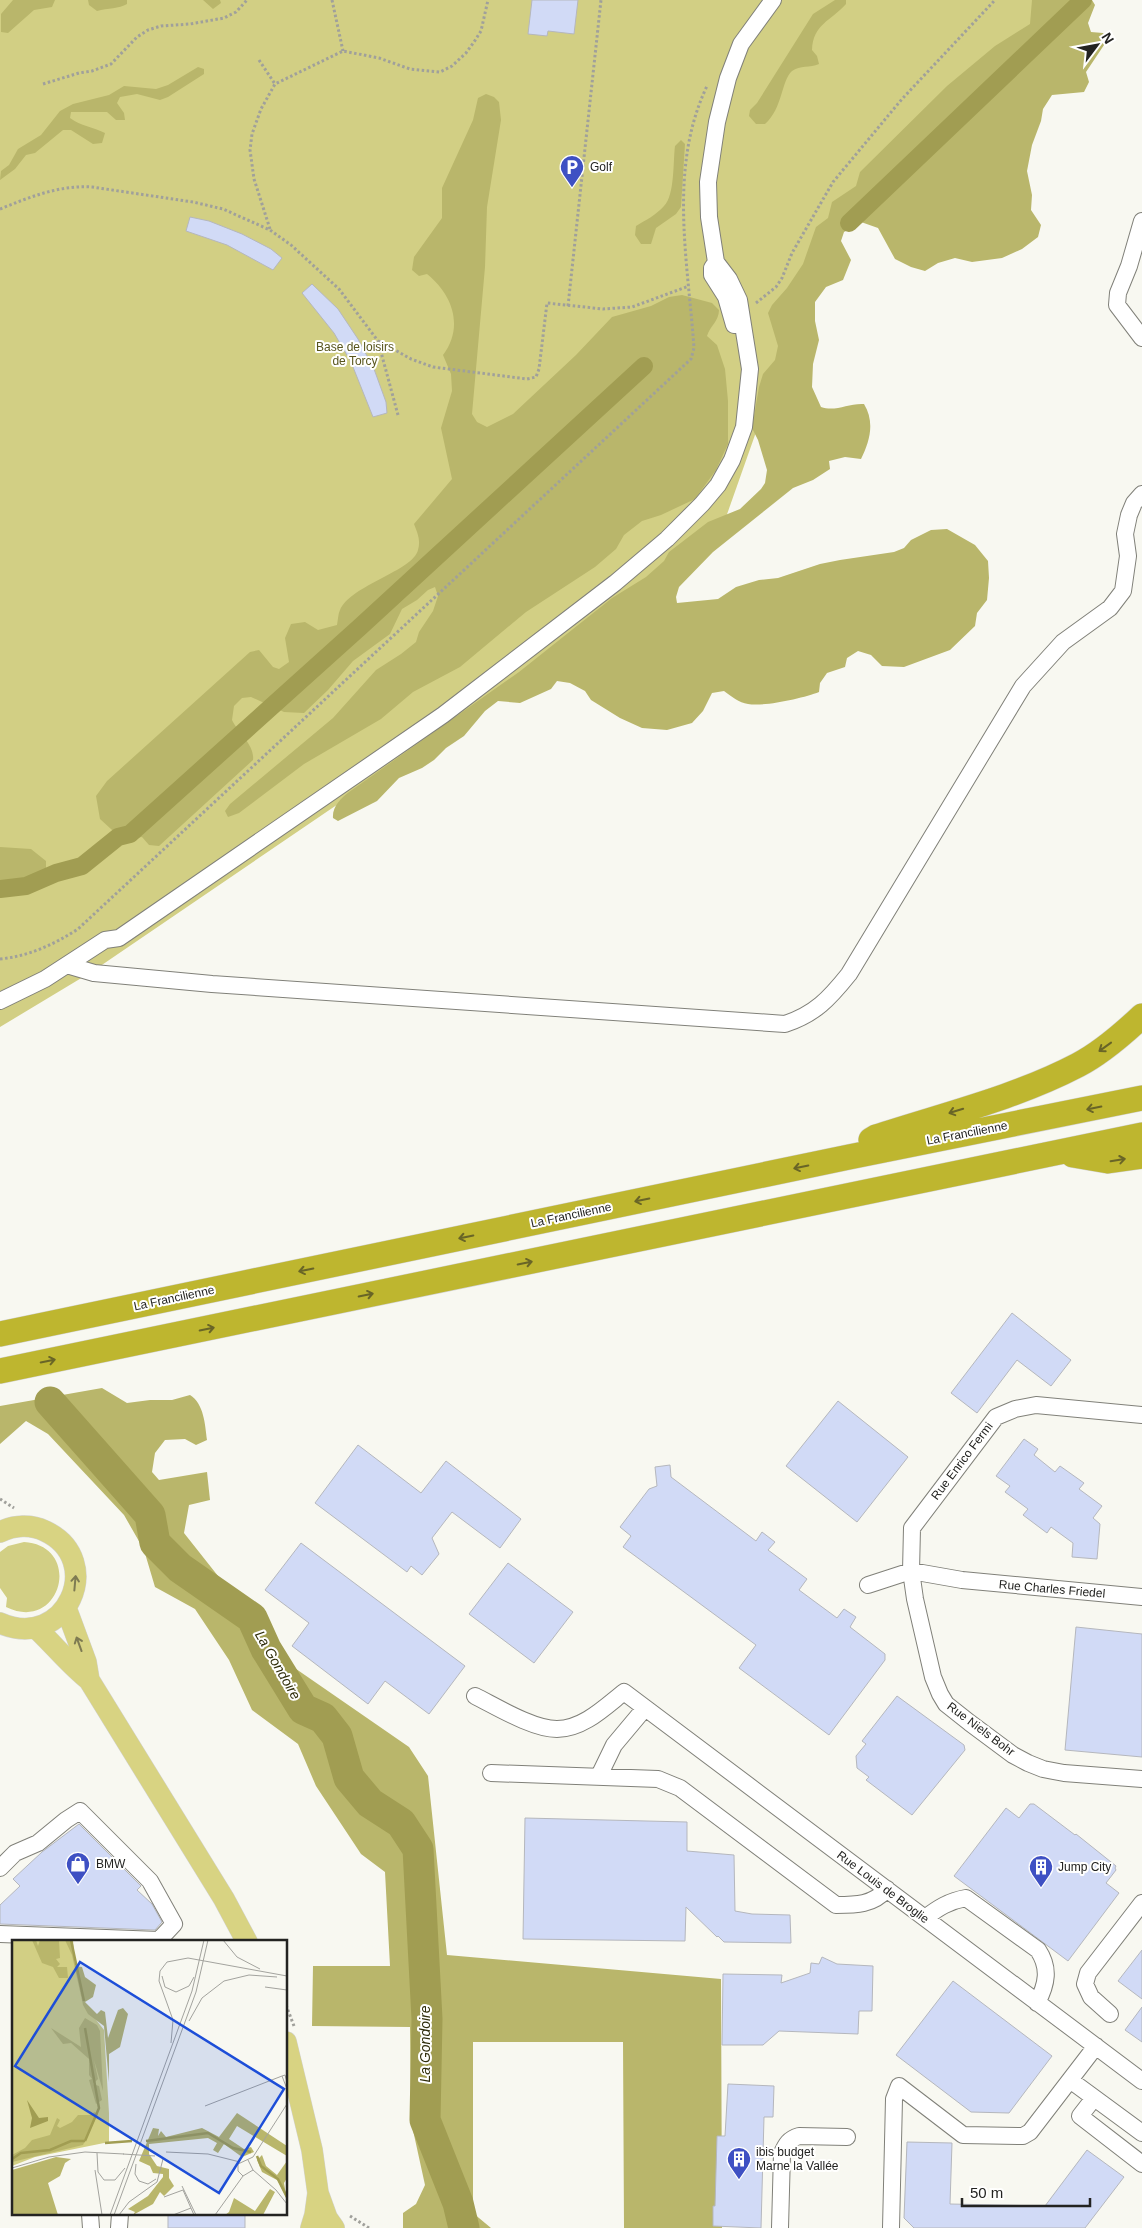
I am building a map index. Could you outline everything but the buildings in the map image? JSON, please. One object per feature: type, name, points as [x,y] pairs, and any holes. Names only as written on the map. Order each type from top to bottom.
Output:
[{"type":"highway","points":[[848,1157],[876,1137],[1020,1091],[1080,1064],[1113,1041],[1142,1016]]},
{"type":"highway","name":"La Francilienne","points":[[0,1334],[848,1157],[1142,1098]]},
{"type":"highway","points":[[0,1371],[1142,1135]]},
{"type":"highway","points":[[1060,1153],[1108,1161],[1142,1156]]},
{"type":"main road","points":[[0,1623],[17,1629],[36,1628],[53,1621],[66,1608],[73,1594],[76,1578],[75,1567],[66,1548],[55,1537],[42,1529],[9,1520]]},
{"type":"main road","points":[[66,1608],[86,1662],[90,1680]]},
{"type":"main road","points":[[36,1628],[90,1680],[224,1898],[246,1940]]},
{"type":"main road","points":[[288,2050],[312,2150],[318,2193],[327,2218],[334,2228]]},
{"type":"main road","points":[[311,2228],[318,2193]]},
{"type":"street","points":[[105,940],[119,938],[443,715],[614,583],[686,522],[726,474],[744,427],[750,369],[742,314],[736,290],[716,262],[708,216],[708,182],[717,122],[728,78],[741,44],[772,0]]},
{"type":"street","points":[[1142,221],[1129,266],[1118,293],[1117,305],[1142,338]]},
{"type":"street","points":[[0,1001],[67,965],[105,940],[114,929],[437,708],[608,577],[661,533],[695,498],[713,475],[722,458],[732,431],[739,395],[736,332],[726,297],[712,275],[712,268],[716,262]]},
{"type":"street","points":[[67,965],[94,973],[222,985],[785,1024],[805,1017],[829,999],[849,974],[1023,686],[1062,642],[1110,608],[1123,591],[1128,556],[1125,534],[1134,503],[1142,494]]},
{"type":"street","name":"Rue Enrico Fermi","points":[[912,1528],[996,1417],[1015,1409],[1036,1405],[1142,1414]]},
{"type":"street","name":"Rue Niels Bohr","points":[[912,1528],[911,1571],[915,1599],[933,1677],[946,1704],[1013,1755],[1028,1763],[1050,1770],[1142,1780]]},
{"type":"street","points":[[868,1584],[911,1571]]},
{"type":"street","name":"Rue Charles Friedel","points":[[911,1571],[962,1580],[1142,1597]]},
{"type":"street","name":"Rue Louis de Broglie","points":[[476,1696],[521,1720],[557,1729],[575,1725],[595,1715],[624,1692],[1142,2081]]},
{"type":"street","points":[[599,1776],[614,1745],[645,1708]]},
{"type":"street","points":[[491,1773],[658,1779],[680,1788],[836,1905],[862,1905],[881,1896],[887,1889]]},
{"type":"street","points":[[0,1868],[16,1853],[38,1843],[80,1811],[150,1881],[174,1924],[159,1940],[0,1934]]},
{"type":"street","points":[[925,1918],[946,1904],[966,1898],[1038,1950],[1045,1960],[1047,1971],[1045,1988],[1037,2002]]},
{"type":"street","points":[[1110,2014],[1091,1997],[1085,1984],[1088,1973],[1142,1903]]},
{"type":"street","points":[[891,2228],[894,2099],[899,2086],[963,2136],[1023,2136],[1030,2132],[1096,2046]]},
{"type":"street","points":[[1070,2080],[1142,2133]]},
{"type":"street","points":[[1094,2098],[1080,2116],[1142,2164]]},
{"type":"street","points":[[780,2228],[782,2153],[787,2143],[799,2136],[847,2137]]},
{"type":"path","points":[[43,84],[111,64],[137,37],[148,30],[161,26],[190,24],[224,18],[236,12],[247,0]]},
{"type":"path","points":[[332,0],[343,51]]},
{"type":"path","points":[[270,230],[254,180],[250,150],[252,134],[261,109],[275,84],[343,51],[379,58],[410,69],[440,72],[452,66],[466,53],[474,42],[481,31],[488,0]]},
{"type":"path","points":[[568,306],[601,0]]},
{"type":"path","points":[[742,314],[776,287],[782,278],[792,253],[833,182],[902,99],[995,0]]},
{"type":"path","points":[[260,60],[275,84]]},
{"type":"path","points":[[0,959],[26,955],[61,939],[78,928],[691,359],[694,348],[684,202],[687,147],[699,104],[710,81]]},
{"type":"path","points":[[0,209],[58,189],[75,186],[92,187],[194,202],[223,209],[270,230],[291,245],[339,289],[378,341],[398,415]]},
{"type":"path","points":[[378,341],[405,356],[433,366],[527,379],[536,377],[539,370],[547,303],[603,309],[632,307],[689,286]]},
{"type":"path","points":[[0,1500],[9,1520]]},
{"type":"green space","name":"Base de loisirs de Torcy","points":[[0,0],[1060,0],[829,225],[725,520],[419,749],[93,971],[0,1027]]},
{"type":"green space","points":[[24,1542],[43,1547],[54,1558],[59,1571],[58,1586],[52,1599],[40,1609],[25,1612],[6,1607],[7,1598],[0,1588],[0,1552],[8,1546]]},
{"type":"shaded area","points":[[13,0],[55,0],[52,7],[34,10],[8,33],[1,32],[1,14]]},
{"type":"shaded area","points":[[88,0],[127,0],[127,4],[117,8],[97,11],[89,5]]},
{"type":"shaded area","points":[[203,0],[220,0],[221,3],[213,9]]},
{"type":"shaded area","points":[[835,0],[846,0],[846,4],[816,34],[812,50],[817,56],[819,64],[792,71],[788,75],[779,103],[771,118],[765,124],[756,124],[749,116],[750,110],[757,103],[813,14]]},
{"type":"shaded area","points":[[1032,0],[1092,0],[1095,5],[1088,23],[1091,32],[1103,33],[1108,39],[1086,72],[1089,82],[1084,92],[1052,95],[1043,109],[1041,121],[1032,145],[1027,171],[1032,195],[1031,210],[1041,225],[1038,237],[1022,249],[1002,258],[972,262],[955,258],[938,263],[925,271],[895,259],[878,228],[861,222],[844,232],[841,241],[851,260],[843,280],[826,287],[815,302],[815,321],[819,340],[813,364],[812,387],[821,407],[837,408],[864,404],[869,418],[870,432],[861,459],[845,457],[829,461],[830,469],[813,480],[793,488],[713,552],[679,587],[676,597],[677,603],[718,599],[736,587],[759,580],[778,578],[820,564],[894,552],[904,548],[911,540],[931,530],[947,529],[975,545],[988,561],[987,600],[977,613],[975,626],[950,650],[904,667],[882,666],[871,655],[858,651],[847,658],[845,667],[827,673],[820,683],[819,692],[804,697],[755,705],[741,702],[724,691],[712,693],[703,711],[692,723],[667,730],[642,728],[620,718],[591,700],[585,691],[570,683],[557,681],[551,689],[520,703],[498,701],[485,711],[464,736],[422,768],[399,778],[377,801],[338,821],[333,818],[340,800],[349,792],[519,672],[612,598],[646,577],[664,561],[669,552],[708,522],[740,509],[761,489],[765,483],[767,470],[758,440],[752,428],[763,374],[775,360],[778,346],[768,313],[772,305],[787,288],[803,264],[816,227],[828,218],[832,202],[856,186],[860,172],[947,86],[995,46],[1030,24]]},
{"type":"shaded area","points":[[198,67],[204,69],[204,74],[168,97],[160,100],[137,94],[120,97],[117,103],[124,113],[125,120],[116,120],[107,112],[71,112],[70,118],[74,121],[105,133],[102,143],[93,144],[71,130],[63,130],[35,153],[26,155],[15,169],[0,180],[1,171],[9,165],[18,149],[41,135],[60,111],[73,104],[109,95],[124,86],[156,89],[168,85]]},
{"type":"shaded area","points":[[486,94],[494,97],[499,102],[501,120],[487,207],[485,267],[472,414],[477,422],[487,427],[513,414],[576,355],[612,317],[651,306],[669,297],[682,295],[712,303],[719,310],[718,317],[707,336],[717,345],[725,369],[728,401],[728,444],[716,470],[695,499],[661,515],[642,521],[624,535],[616,549],[595,567],[526,612],[460,667],[413,692],[381,719],[304,764],[239,813],[228,817],[225,811],[230,804],[333,718],[376,670],[416,642],[419,632],[433,611],[438,596],[435,587],[402,609],[390,634],[353,661],[328,690],[304,713],[284,712],[251,697],[242,698],[234,706],[232,720],[249,744],[253,760],[159,846],[149,845],[142,837],[123,840],[100,819],[96,796],[107,781],[250,652],[259,650],[273,667],[279,669],[289,662],[285,638],[291,624],[305,622],[318,630],[337,625],[339,612],[346,601],[356,593],[405,565],[414,558],[418,550],[419,539],[414,524],[452,479],[441,428],[452,391],[451,374],[443,355],[453,333],[454,323],[449,301],[436,282],[427,274],[419,276],[412,270],[414,257],[442,218],[442,188],[473,120],[478,98]]},
{"type":"shaded area","points":[[681,140],[685,144],[681,207],[676,214],[656,228],[651,244],[641,244],[635,235],[636,226],[658,212],[668,201],[672,186],[675,146]]},
{"type":"shaded area","points":[[0,847],[31,849],[46,861],[46,876],[26,886],[0,889]]},
{"type":"shaded area","points":[[102,1388],[127,1403],[172,1400],[190,1395],[195,1399],[203,1415],[207,1440],[196,1445],[185,1439],[165,1440],[155,1453],[152,1472],[159,1480],[207,1472],[210,1500],[189,1505],[184,1533],[286,1662],[409,1747],[428,1776],[447,1955],[721,1979],[722,2228],[624,2228],[623,2042],[473,2042],[473,2213],[491,2228],[403,2228],[403,2213],[416,2204],[425,2185],[411,2121],[410,2027],[312,2026],[313,1966],[390,1966],[385,1872],[361,1854],[316,1786],[298,1744],[252,1710],[229,1660],[195,1609],[155,1587],[144,1550],[124,1515],[48,1434],[26,1421],[0,1444],[0,1406]]},
{"type":"waterway","points":[[849,223],[1083,0]]},
{"type":"waterway","points":[[0,889],[26,886],[56,873],[82,866],[118,837],[130,834],[360,627],[644,366]]},
{"type":"waterway","name":"La Gondoire","points":[[50,1402],[150,1515],[155,1543],[180,1568],[252,1618],[266,1649],[303,1709],[323,1718],[337,1736],[349,1778],[370,1803],[401,1823],[418,1849],[427,2019],[425,2120],[458,2203],[464,2228]]},
{"type":"place","name":"Golf","points":[[572,188]]},
{"type":"place","name":"BMW","points":[[78,1885]]},
{"type":"place","name":"Jump City","points":[[1041,1888]]},
{"type":"place","name":"ibis budget Marne la Vallée","points":[[739,2180]]}]
